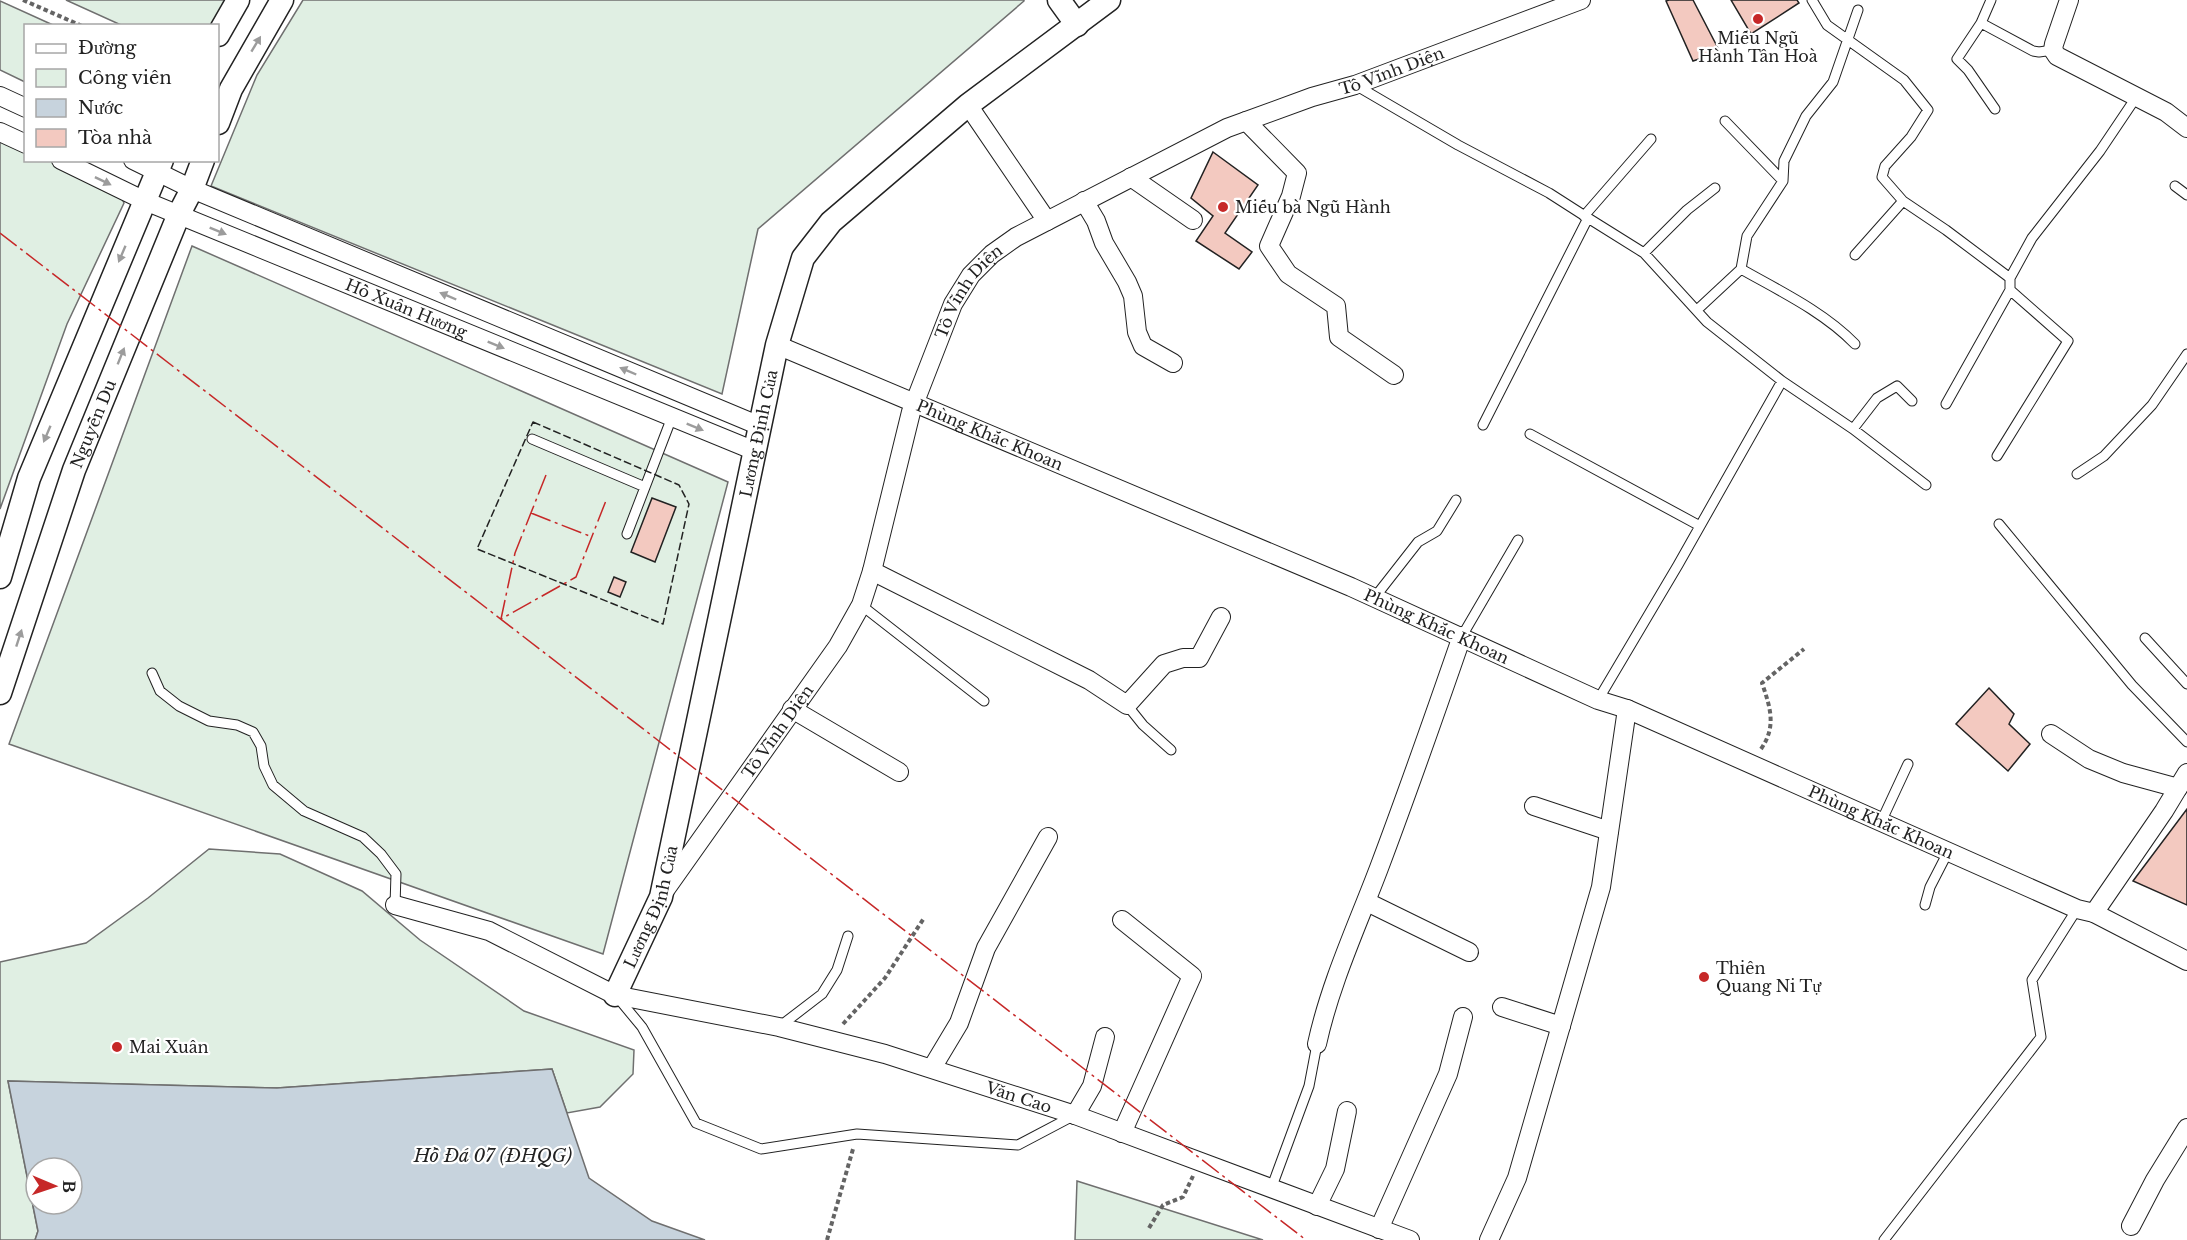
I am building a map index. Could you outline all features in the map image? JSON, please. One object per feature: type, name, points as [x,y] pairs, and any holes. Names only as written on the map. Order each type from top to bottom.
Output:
[{"type":"street","points":[[219,33],[238,0]]},
{"type":"street","points":[[219,117],[224,86],[282,0]]},
{"type":"street","points":[[1059,0],[1077,25]]},
{"type":"street","name":"Lương Định Của","points":[[615,995],[661,897],[777,345],[803,258],[831,222],[968,105],[1109,0]]},
{"type":"street","name":"Tô Vĩnh Diện","points":[[661,897],[838,646],[861,605],[872,572],[915,403],[953,304],[971,275],[992,254],[1084,201],[1227,128],[1312,97],[1355,85],[1581,0]]},
{"type":"street","points":[[2069,0],[2054,50],[2056,56],[2137,96],[2166,112],[2187,128]]},
{"type":"street","points":[[0,96],[24,107]]},
{"type":"street","points":[[968,105],[1047,221]]},
{"type":"street","points":[[1246,121],[1297,173],[1291,196],[1269,246],[1288,274],[1336,306],[1339,337],[1394,375]]},
{"type":"street","points":[[0,132],[24,143]]},
{"type":"street","name":"Hồ Xuân Hương","points":[[65,162],[145,201],[755,451]]},
{"type":"street","name":"Hồ Xuân Hương","points":[[141,162],[160,167],[192,189],[760,426]]},
{"type":"street","name":"Nguyễn Du","points":[[0,693],[74,471],[202,162]]},
{"type":"street","points":[[0,578],[28,478],[160,167]]},
{"type":"street","points":[[1131,177],[1193,220]]},
{"type":"street","points":[[1084,201],[1133,296],[1137,332],[1143,346],[1173,363]]},
{"type":"street","name":"Phùng Khắc Khoan","points":[[777,345],[1375,597],[1598,700],[1627,709],[2085,911],[2187,961]]},
{"type":"street","points":[[872,572],[1089,680],[1127,705],[1164,663],[1183,658],[1199,658],[1221,617]]},
{"type":"street","points":[[1317,1044],[1343,960],[1462,636]]},
{"type":"street","points":[[792,709],[899,772]]},
{"type":"street","points":[[1489,1240],[1517,1178],[1601,887],[1627,709]]},
{"type":"street","points":[[2051,734],[2090,759],[2123,773],[2182,780],[2164,811],[2085,911]]},
{"type":"street","points":[[1534,806],[1609,831]]},
{"type":"street","points":[[932,1068],[959,1023],[986,948],[1048,837]]},
{"type":"street","points":[[1366,902],[1469,952]]},
{"type":"street","name":"Văn Cao","points":[[395,904],[489,931],[615,995],[778,1027],[932,1068],[1075,1115],[1410,1240]]},
{"type":"street","points":[[1122,920],[1192,976],[1122,1133]]},
{"type":"street","points":[[1502,1007],[1561,1026]]},
{"type":"street","points":[[1379,1229],[1448,1074],[1463,1017]]},
{"type":"street","points":[[1075,1115],[1092,1086],[1105,1037]]},
{"type":"street","points":[[1317,1206],[1335,1169],[1347,1111]]},
{"type":"street","points":[[2131,1226],[2155,1180],[2187,1128]]},
{"type":"lane","points":[[1812,0],[1827,25],[1904,80],[1928,110],[1911,137],[1885,166],[1882,174],[1887,184],[1903,201],[2010,278]]},
{"type":"lane","points":[[1991,0],[1982,23],[1957,59],[1968,70],[1995,109]]},
{"type":"lane","points":[[1697,310],[1742,269],[1747,236],[1783,181],[1784,161],[1806,116],[1833,82],[1858,10]]},
{"type":"lane","points":[[1982,23],[2033,51],[2054,50]]},
{"type":"lane","points":[[1355,85],[1458,145],[1549,194],[1644,253],[1707,322],[1782,381],[1853,429],[1926,485]]},
{"type":"lane","points":[[1946,404],[2010,290],[2010,278],[2032,238],[2100,151],[2137,96]]},
{"type":"lane","points":[[1725,121],[1783,181]]},
{"type":"lane","points":[[1483,425],[1586,217],[1651,139]]},
{"type":"lane","points":[[2175,186],[2187,195]]},
{"type":"lane","points":[[1644,253],[1687,210],[1715,188]]},
{"type":"lane","points":[[1854,255],[1903,201]]},
{"type":"lane","points":[[1742,269],[1790,297],[1844,333],[1855,344]]},
{"type":"lane","points":[[1997,456],[2068,341],[2010,290]]},
{"type":"lane","points":[[2077,474],[2104,456],[2152,405],[2187,354]]},
{"type":"lane","points":[[1598,700],[1782,381]]},
{"type":"lane","points":[[1853,429],[1877,398],[1897,386],[1912,400]]},
{"type":"lane","points":[[627,534],[672,417]]},
{"type":"lane","points":[[1530,434],[1700,526]]},
{"type":"lane","points":[[532,438],[645,487]]},
{"type":"lane","points":[[1375,597],[1418,542],[1437,531],[1456,500]]},
{"type":"lane","points":[[1999,524],[2132,685],[2187,742]]},
{"type":"lane","points":[[1462,636],[1518,540]]},
{"type":"lane","points":[[861,605],[984,701]]},
{"type":"lane","points":[[2145,638],[2187,684]]},
{"type":"lane","points":[[153,673],[160,692],[179,706],[209,721],[237,725],[253,732],[261,746],[264,766],[273,785],[304,811],[363,837],[381,854],[396,874],[395,904]]},
{"type":"lane","points":[[1127,705],[1143,725],[1172,750]]},
{"type":"lane","points":[[1881,822],[1908,764]]},
{"type":"lane","points":[[1925,905],[1930,887],[1948,852]]},
{"type":"lane","points":[[1884,1240],[2042,1037],[2032,980],[2085,911]]},
{"type":"lane","points":[[778,1027],[822,994],[837,970],[848,936]]},
{"type":"lane","points":[[615,995],[642,1027],[696,1123],[761,1149],[857,1134],[1018,1144],[1075,1115]]},
{"type":"lane","points":[[1271,1189],[1309,1086],[1317,1044]]},
{"type":"path","points":[[23,0],[77,24]]},
{"type":"path","points":[[1751,764],[1767,741],[1772,712],[1762,683],[1804,649]]},
{"type":"path","points":[[829,1041],[885,978],[924,918]]},
{"type":"path","points":[[827,1240],[857,1134]]},
{"type":"path","points":[[1149,1228],[1164,1205],[1183,1197],[1200,1162]]},
{"type":"green space","points":[[66,0],[227,0],[211,24],[119,24]]},
{"type":"green space","points":[[303,0],[1024,1],[758,229],[722,394],[211,186],[257,75]]},
{"type":"green space","points":[[0,1],[51,24],[24,24],[24,82],[0,70]]},
{"type":"green space","points":[[0,131],[24,143],[24,162],[64,162],[119,193],[124,203],[67,324],[0,509]]},
{"type":"green space","points":[[192,246],[728,482],[603,954],[9,744]]},
{"type":"green space","points":[[209,849],[280,854],[362,891],[420,940],[524,1011],[634,1050],[633,1074],[600,1107],[567,1113],[552,1069],[277,1088],[8,1081],[24,1161],[24,1216],[35,1216],[38,1231],[35,1240],[0,1240],[0,962],[86,943],[148,898]]},
{"type":"green space","points":[[1077,1181],[1263,1240],[1075,1240]]},
{"type":"water","name":"Hồ Đá 07 (ĐHQG)","points":[[552,1069],[589,1178],[652,1221],[705,1240],[35,1240],[38,1231],[35,1216],[84,1216],[84,1156],[24,1156],[24,1161],[8,1081],[277,1088]]},
{"type":"building","points":[[1693,0],[1720,52],[1693,61],[1666,1]]},
{"type":"building","name":"Miếu Ngũ Hành Tân Hoà","points":[[1731,0],[1797,0],[1799,3],[1751,34]]},
{"type":"building","name":"Miếu bà Ngũ Hành","points":[[1213,152],[1258,185],[1225,233],[1252,252],[1239,269],[1196,241],[1213,216],[1191,198]]},
{"type":"building","points":[[652,498],[676,507],[655,562],[631,552]]},
{"type":"building","points":[[614,577],[626,582],[620,597],[608,592]]},
{"type":"building","points":[[1989,688],[2014,714],[2009,724],[2030,744],[2008,771],[1956,724]]},
{"type":"building","points":[[2187,809],[2187,905],[2133,881]]},
{"type":"fence","points":[[533,422],[679,485],[689,504],[663,624],[477,549],[533,422]]},
{"type":"power","points":[[0,233],[1306,1240]]},
{"type":"power","points":[[546,475],[515,553],[501,619],[576,577],[607,498]]},
{"type":"power","points":[[531,513],[592,537]]},
{"type":"place","name":"Miếu Ngũ Hành Tân Hoà","points":[[1758,19]]},
{"type":"place","name":"Miếu bà Ngũ Hành","points":[[1223,207]]},
{"type":"place","name":"Thiên Quang Ni Tự","points":[[1704,977]]},
{"type":"place","name":"Mai Xuân","points":[[117,1047]]}]
